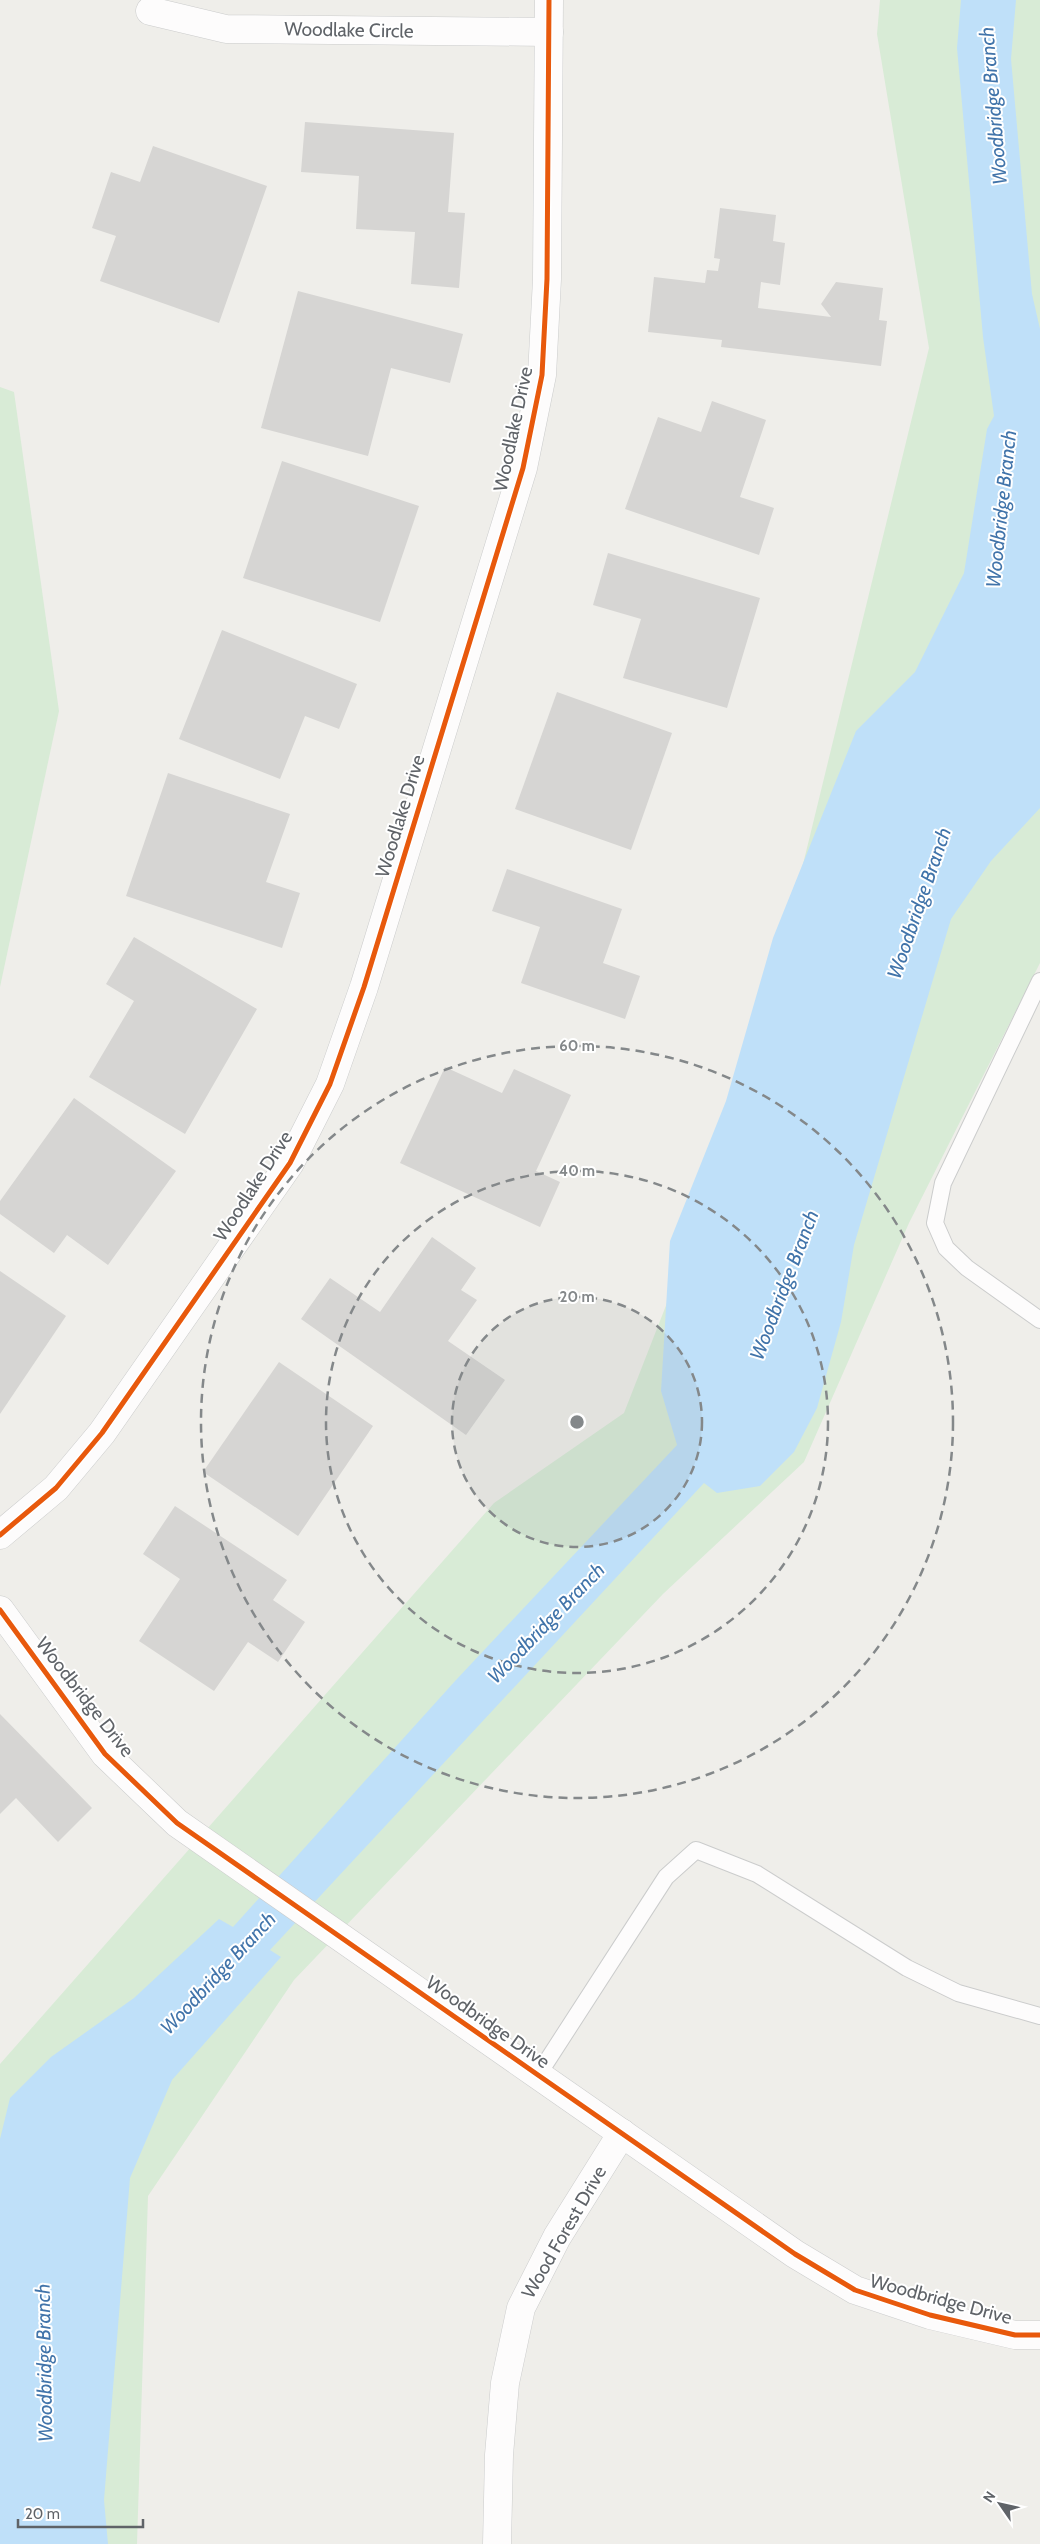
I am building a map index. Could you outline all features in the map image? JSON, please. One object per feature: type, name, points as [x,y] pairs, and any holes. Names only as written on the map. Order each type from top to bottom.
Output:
[{"type":"street","name":"Woodlake Drive","points":[[0,1535],[56,1488],[102,1433],[290,1163],[330,1084],[367,977],[523,468],[542,375],[547,279],[549,0]]},
{"type":"street","name":"Woodlake Circle","points":[[150,11],[226,28],[549,32]]},
{"type":"street","name":"Woodbridge Drive","points":[[0,1610],[105,1754],[177,1823],[360,1951],[795,2254],[855,2290],[930,2315],[1015,2335],[1040,2335]]},
{"type":"street","name":"Wood Forest Drive","points":[[497,2544],[499,2455],[505,2384],[521,2308],[557,2237],[622,2133]]},
{"type":"lane","points":[[1040,982],[943,1183],[935,1223],[946,1248],[966,1268],[1040,1320]]},
{"type":"lane","points":[[538,2075],[666,1877],[696,1850],[757,1874],[907,1968],[958,1993],[1040,2016]]},
{"type":"green space","points":[[880,0],[1040,0],[1040,963],[909,1223],[804,1462],[663,1594],[294,1980],[148,2196],[137,2544],[0,2544],[0,2064],[494,1503],[624,1413],[744,1106],[929,348],[877,34]]},
{"type":"green space","points":[[0,387],[14,392],[59,711],[0,987]]},
{"type":"water","name":"Woodbridge Branch","points":[[961,0],[1016,0],[1011,59],[1032,294],[1040,329],[1040,808],[991,861],[951,919],[854,1245],[841,1322],[817,1408],[794,1452],[760,1486],[717,1493],[704,1483],[270,1950],[281,1957],[172,2080],[130,2178],[104,2500],[108,2544],[0,2544],[0,2139],[10,2098],[51,2057],[134,1998],[219,1919],[233,1927],[456,1680],[677,1445],[661,1391],[670,1241],[726,1101],[773,938],[856,731],[915,672],[964,573],[987,429],[994,416],[983,337],[957,48]]},
{"type":"building","points":[[305,122],[454,133],[448,212],[465,213],[459,288],[411,284],[415,232],[356,229],[359,176],[301,172]]},
{"type":"building","points":[[153,146],[267,186],[219,323],[100,281],[116,236],[92,228],[111,172],[140,182]]},
{"type":"building","points":[[720,208],[776,215],[773,241],[785,243],[780,285],[761,282],[758,308],[831,317],[821,304],[836,282],[883,288],[879,320],[887,321],[881,366],[721,347],[722,340],[648,332],[654,277],[705,283],[707,270],[718,271],[720,259],[714,258]]},
{"type":"building","points":[[298,291],[463,334],[450,383],[391,368],[368,456],[261,428]]},
{"type":"building","points":[[712,401],[766,420],[740,497],[774,508],[759,555],[625,509],[658,417],[701,432]]},
{"type":"building","points":[[282,461],[419,506],[380,622],[243,578]]},
{"type":"building","points":[[608,553],[760,598],[727,708],[623,678],[641,619],[593,605]]},
{"type":"building","points":[[222,630],[357,684],[339,729],[305,716],[280,779],[179,739]]},
{"type":"building","points":[[557,692],[672,733],[631,850],[515,809]]},
{"type":"building","points":[[168,773],[290,814],[266,882],[300,893],[282,948],[126,896]]},
{"type":"building","points":[[507,869],[622,909],[603,963],[640,976],[625,1019],[521,983],[540,927],[492,911]]},
{"type":"building","points":[[134,937],[257,1009],[185,1134],[89,1077],[134,1001],[106,984]]},
{"type":"building","points":[[445,1067],[502,1093],[514,1069],[571,1095],[536,1171],[560,1182],[540,1227],[400,1163]]},
{"type":"building","points":[[74,1098],[176,1171],[108,1265],[67,1235],[54,1253],[0,1214],[0,1201]]},
{"type":"building","points":[[432,1237],[476,1268],[461,1290],[477,1300],[448,1341],[505,1380],[466,1435],[301,1319],[330,1278],[380,1312]]},
{"type":"building","points":[[0,1271],[66,1316],[0,1414]]},
{"type":"building","points":[[279,1362],[373,1426],[298,1536],[203,1472]]},
{"type":"building","points":[[175,1506],[287,1580],[273,1600],[305,1622],[278,1662],[248,1642],[214,1691],[139,1641],[180,1579],[143,1554]]},
{"type":"building","points":[[0,1714],[92,1808],[58,1842],[16,1798],[0,1814]]},
{"type":"cycle path","points":[[0,1535],[56,1488],[102,1433],[290,1163],[330,1084],[364,987],[523,468],[542,375],[547,279],[549,0]]},
{"type":"cycle path","points":[[0,1610],[105,1754],[177,1823],[538,2075],[795,2254],[855,2290],[930,2315],[1015,2335],[1040,2335]]}]
